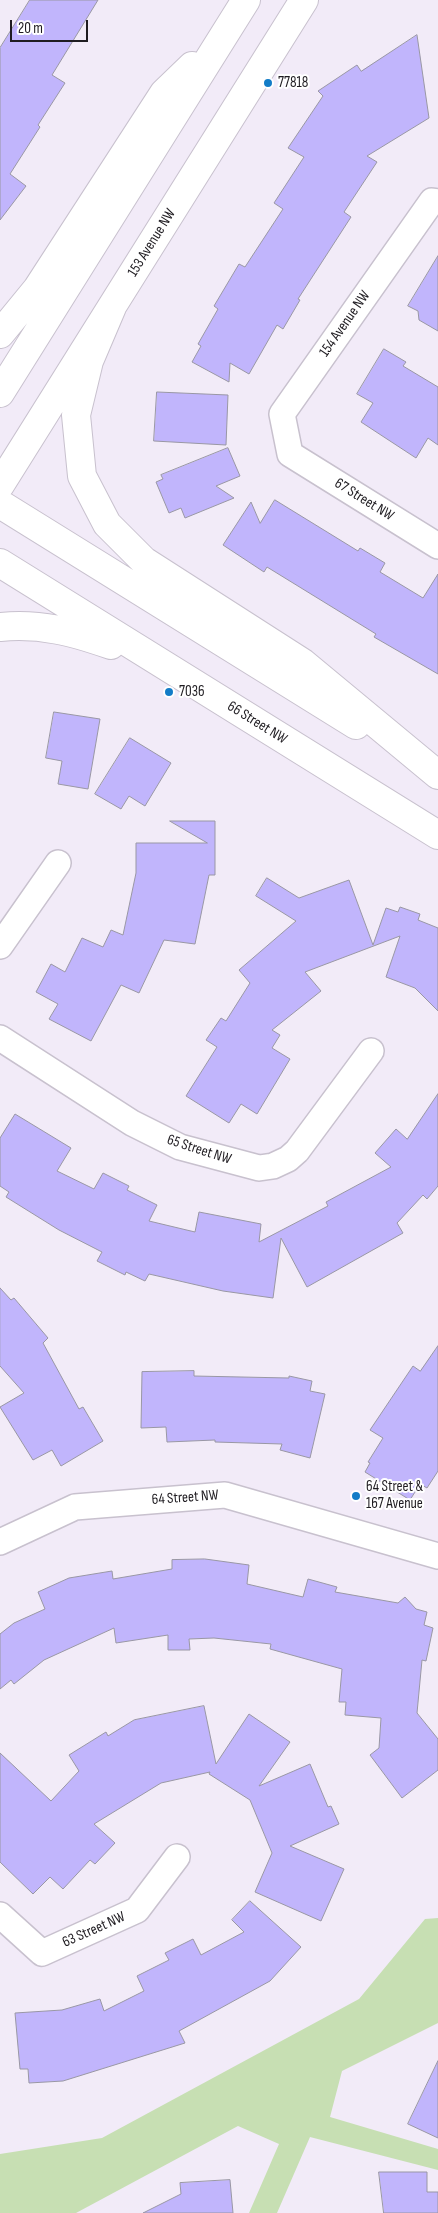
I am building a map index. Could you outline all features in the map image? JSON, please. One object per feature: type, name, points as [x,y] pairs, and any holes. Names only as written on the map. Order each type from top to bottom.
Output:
[{"type":"main road","points":[[0,393],[246,0]]},
{"type":"main road","name":"153 Avenue NW","points":[[0,485],[304,0]]},
{"type":"main road","points":[[0,334],[37,289],[164,93],[225,33]]},
{"type":"main road","points":[[112,307],[89,361],[76,415],[82,476],[107,524],[144,562],[303,663],[438,775]]},
{"type":"main road","points":[[0,504],[438,775]]},
{"type":"main road","name":"66 Street NW","points":[[0,564],[438,836]]},
{"type":"main road","points":[[0,627],[20,625],[67,630],[152,658]]},
{"type":"street","name":"154 Avenue NW","points":[[290,454],[282,414],[435,201]]},
{"type":"street","name":"67 Street NW","points":[[290,454],[438,546]]},
{"type":"street","points":[[0,946],[58,863]]},
{"type":"street","name":"65 Street NW","points":[[0,1038],[132,1123],[173,1144],[259,1168],[273,1166],[288,1159],[297,1151],[371,1051]]},
{"type":"street","name":"64 Street NW","points":[[3,1532],[75,1507],[225,1495],[436,1552]]},
{"type":"street","name":"63 Street NW","points":[[0,1915],[42,1953],[137,1910],[177,1857]]},
{"type":"green space","points":[[438,1918],[438,2023],[342,2071],[330,2117],[438,2149],[438,2170],[310,2137],[277,2213],[249,2213],[279,2144],[238,2126],[76,2213],[0,2213],[0,2154],[102,2138],[359,1999],[425,1919]]},
{"type":"building","points":[[30,0],[98,0],[52,75],[65,83],[10,174],[26,186],[0,220],[0,48]]},
{"type":"building","points":[[417,35],[429,118],[367,156],[377,162],[344,212],[351,217],[298,299],[300,300],[283,329],[277,325],[249,374],[230,363],[229,382],[192,362],[201,346],[198,344],[218,309],[214,306],[239,264],[245,267],[283,209],[274,203],[304,157],[288,148],[323,96],[318,91],[357,65],[361,71]]},
{"type":"building","points":[[438,256],[438,331],[419,320],[418,311],[408,306]]},
{"type":"building","points":[[384,349],[406,362],[403,366],[438,387],[438,445],[428,438],[416,458],[361,422],[373,403],[357,394]]},
{"type":"building","points":[[157,392],[228,395],[226,445],[154,441]]},
{"type":"building","points":[[228,448],[240,476],[216,486],[234,498],[185,518],[181,508],[169,513],[156,482],[163,479],[161,475]]},
{"type":"building","points":[[275,500],[358,551],[360,548],[385,563],[380,572],[423,598],[438,574],[438,674],[374,637],[376,634],[267,567],[264,572],[223,545],[251,502],[260,523]]},
{"type":"building","points":[[54,712],[100,719],[88,789],[58,784],[62,761],[46,758]]},
{"type":"building","points":[[130,738],[171,763],[145,806],[129,796],[121,809],[95,794]]},
{"type":"building","points":[[170,821],[215,821],[215,875],[209,875],[195,944],[164,940],[139,993],[121,985],[91,1041],[49,1019],[58,1004],[36,992],[51,964],[65,972],[82,938],[103,947],[111,930],[123,935],[136,873],[136,843],[207,843]]},
{"type":"building","points":[[267,878],[299,898],[349,880],[373,945],[386,908],[398,912],[400,907],[420,914],[418,920],[438,928],[438,1011],[415,988],[386,977],[400,936],[305,972],[321,991],[272,1030],[280,1035],[272,1048],[290,1059],[257,1114],[241,1104],[229,1123],[186,1096],[217,1047],[206,1040],[221,1018],[226,1021],[250,983],[239,970],[296,921],[256,896]]},
{"type":"building","points":[[438,1094],[438,1186],[427,1199],[423,1195],[397,1223],[403,1233],[307,1287],[281,1238],[273,1298],[223,1291],[149,1274],[145,1281],[126,1272],[125,1275],[97,1261],[102,1252],[59,1230],[6,1197],[9,1192],[0,1186],[0,1138],[15,1114],[71,1148],[57,1171],[94,1189],[103,1173],[129,1186],[127,1190],[157,1205],[149,1221],[195,1232],[199,1212],[261,1224],[259,1242],[328,1206],[326,1202],[391,1167],[375,1153],[396,1129],[407,1139]]},
{"type":"building","points":[[0,1288],[11,1300],[14,1298],[48,1338],[43,1343],[79,1409],[83,1407],[103,1441],[61,1466],[52,1450],[33,1460],[0,1407],[24,1393],[0,1366]]},
{"type":"building","points":[[438,1346],[438,1471],[427,1488],[420,1484],[410,1500],[365,1472],[370,1463],[368,1462],[383,1438],[370,1430],[413,1366],[420,1371]]},
{"type":"building","points":[[194,1371],[194,1376],[289,1378],[289,1376],[312,1381],[310,1391],[325,1394],[310,1458],[280,1450],[282,1444],[215,1442],[215,1440],[167,1442],[166,1427],[141,1428],[142,1372]]},
{"type":"building","points":[[205,1559],[249,1565],[247,1584],[303,1597],[308,1579],[337,1587],[335,1592],[398,1603],[405,1597],[416,1609],[427,1612],[424,1625],[433,1628],[426,1661],[422,1660],[417,1713],[438,1739],[438,1770],[402,1798],[370,1755],[379,1748],[381,1718],[345,1715],[346,1702],[339,1702],[342,1669],[270,1649],[271,1644],[214,1638],[189,1639],[190,1650],[168,1650],[168,1635],[116,1643],[114,1628],[44,1660],[14,1684],[11,1680],[0,1689],[0,1634],[14,1623],[45,1609],[38,1592],[69,1578],[112,1571],[113,1579],[172,1569],[172,1560]]},
{"type":"building","points":[[204,1706],[216,1764],[249,1714],[290,1742],[259,1786],[310,1764],[328,1807],[331,1806],[339,1824],[290,1846],[344,1869],[321,1921],[255,1892],[272,1853],[250,1800],[209,1774],[210,1772],[161,1783],[94,1824],[115,1843],[95,1864],[90,1860],[63,1889],[50,1877],[33,1894],[0,1862],[0,1753],[51,1801],[79,1771],[69,1755],[106,1732],[108,1736],[134,1720]]},
{"type":"building","points":[[250,1901],[301,1947],[270,1981],[179,2031],[185,2043],[63,2081],[29,2083],[28,2069],[20,2069],[15,2013],[62,2010],[100,1999],[104,2011],[144,1991],[137,1976],[169,1960],[165,1953],[193,1939],[201,1955],[244,1932],[232,1920]]},
{"type":"building","points":[[438,2061],[438,2138],[408,2124]]},
{"type":"building","points":[[379,2172],[427,2172],[427,2192],[438,2192],[438,2213],[384,2213]]},
{"type":"building","points":[[230,2180],[233,2213],[143,2213],[181,2194],[180,2183]]},
{"type":"place","name":"77818","points":[[268,83]]},
{"type":"place","name":"7036","points":[[169,692]]},
{"type":"place","name":"64 Street & 167 Avenue","points":[[356,1496]]}]
